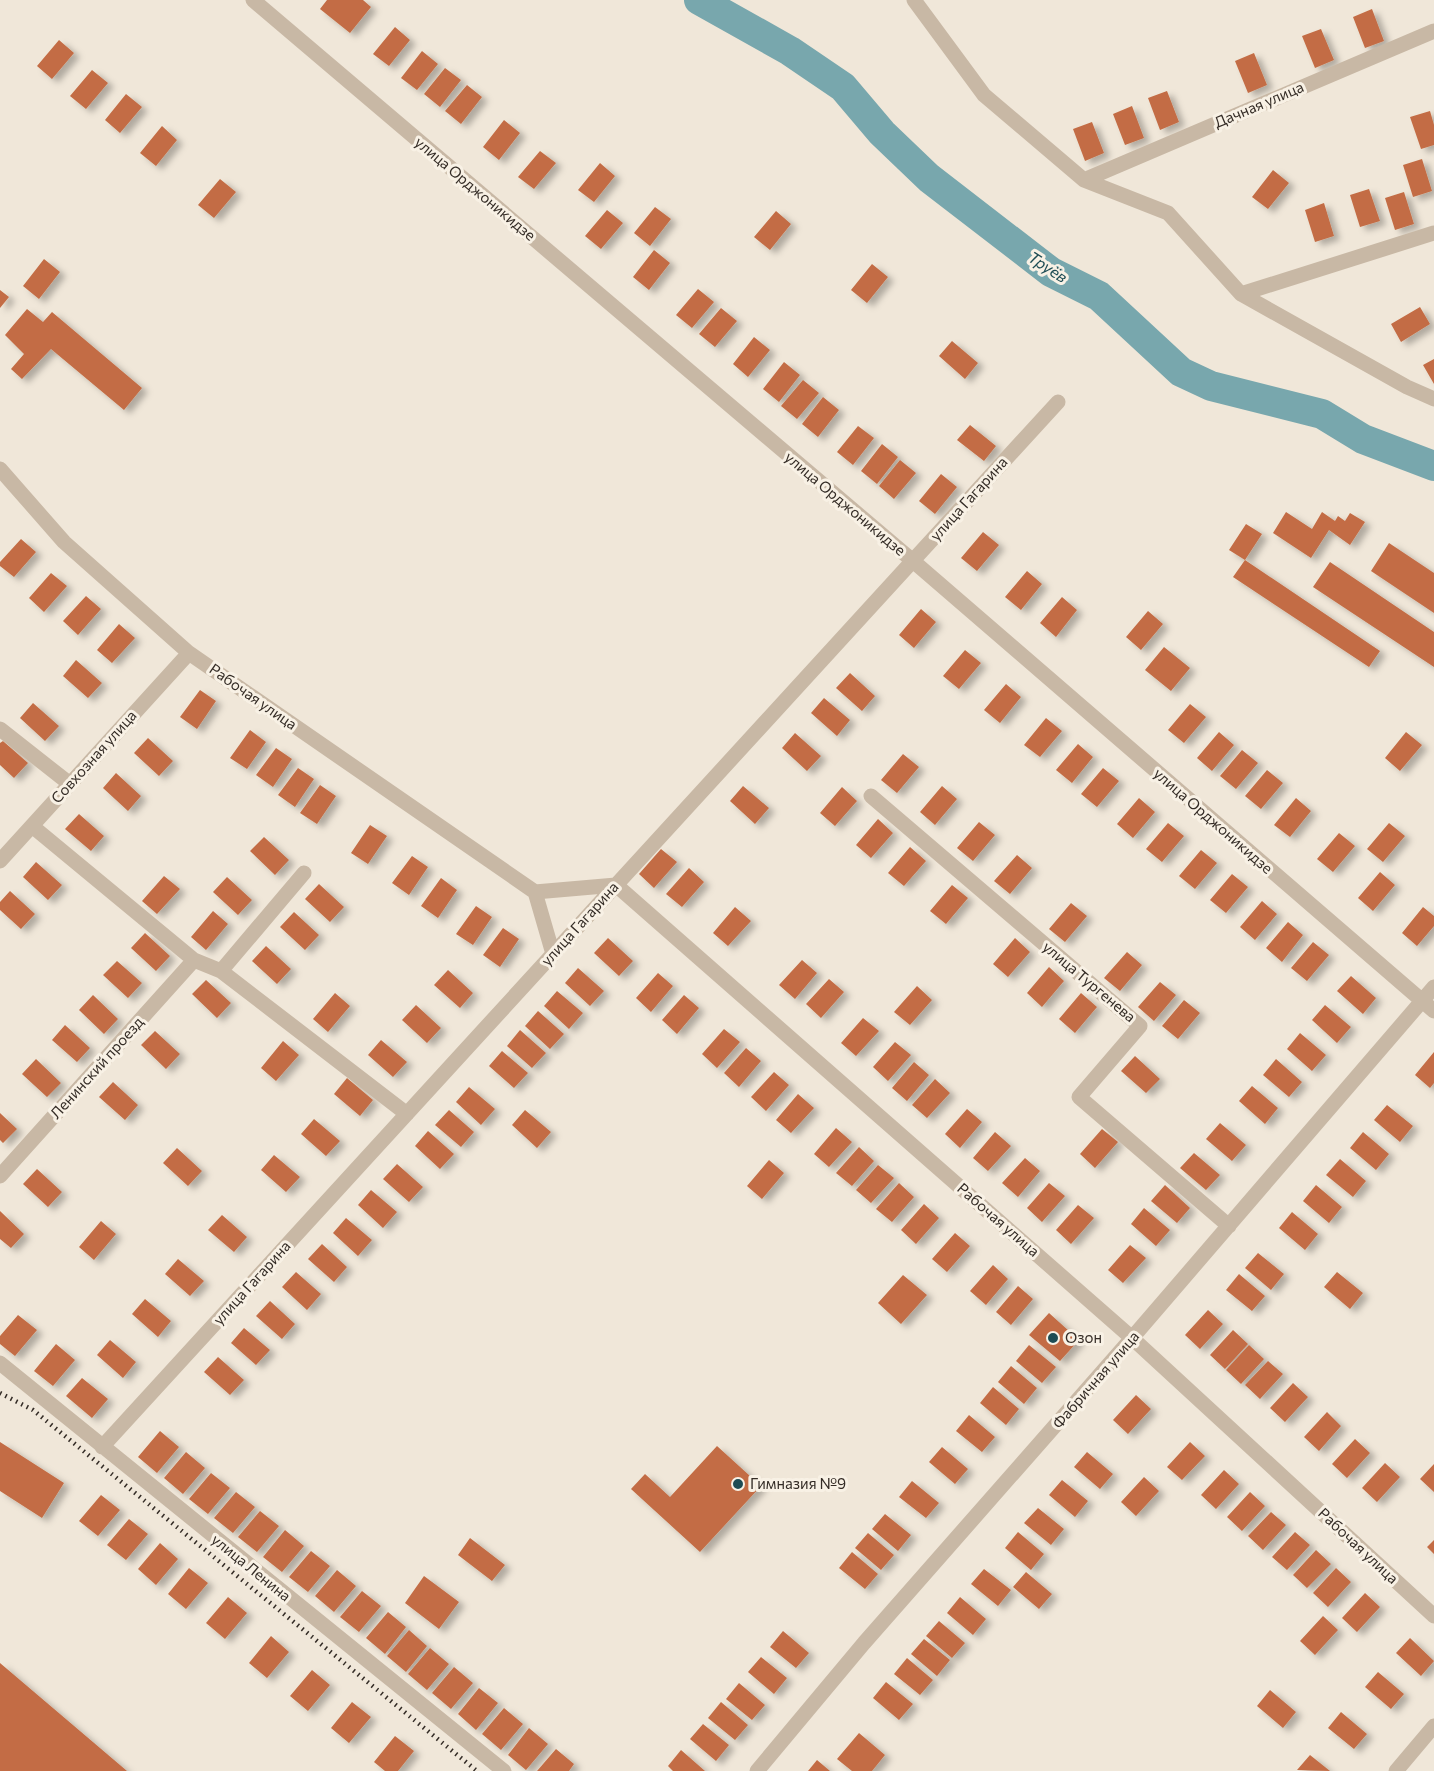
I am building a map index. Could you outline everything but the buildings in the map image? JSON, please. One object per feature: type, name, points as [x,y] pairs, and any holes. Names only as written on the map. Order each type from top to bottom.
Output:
[{"type":"street","name":"улица Орджоникидзе","points":[[253,0],[912,561],[1428,1007]]},
{"type":"street","points":[[914,0],[984,95],[1084,180],[1168,213],[1241,294],[1407,387],[1434,399]]},
{"type":"street","name":"Дачная улица","points":[[1084,180],[1434,31]]},
{"type":"street","points":[[1241,294],[1434,233]]},
{"type":"street","name":"улица Гагарина","points":[[102,1447],[1058,402]]},
{"type":"street","name":"Рабочая улица","points":[[0,469],[64,542],[189,653],[535,892]]},
{"type":"street","name":"Совхозная улица","points":[[0,861],[189,653]]},
{"type":"street","points":[[0,729],[70,784]]},
{"type":"street","name":"улица Тургенева","points":[[871,796],[1140,1026],[1079,1097],[1229,1226]]},
{"type":"street","points":[[32,826],[194,960],[221,970],[406,1114]]},
{"type":"street","points":[[221,970],[304,873]]},
{"type":"street","points":[[553,954],[535,892],[615,885]]},
{"type":"street","name":"Рабочая улица","points":[[615,885],[1132,1338],[1434,1616]]},
{"type":"street","name":"Ленинский проезд","points":[[0,1176],[194,960]]},
{"type":"street","name":"Фабричная улица","points":[[757,1771],[872,1634],[1229,1226],[1428,1007],[1434,987]]},
{"type":"street","name":"улица Ленина","points":[[0,1363],[504,1771]]},
{"type":"street","points":[[1396,1771],[1434,1726]]},
{"type":"waterway","name":"Труёв","points":[[699,0],[790,51],[843,87],[882,133],[929,178],[1051,272],[1099,296],[1181,372],[1211,386],[1322,414],[1363,439],[1434,466]]},
{"type":"railway","points":[[0,1393],[33,1410],[477,1771]]},
{"type":"place","name":"Озон","points":[[1053,1338]]},
{"type":"place","name":"Гимназия №9","points":[[738,1484]]}]
